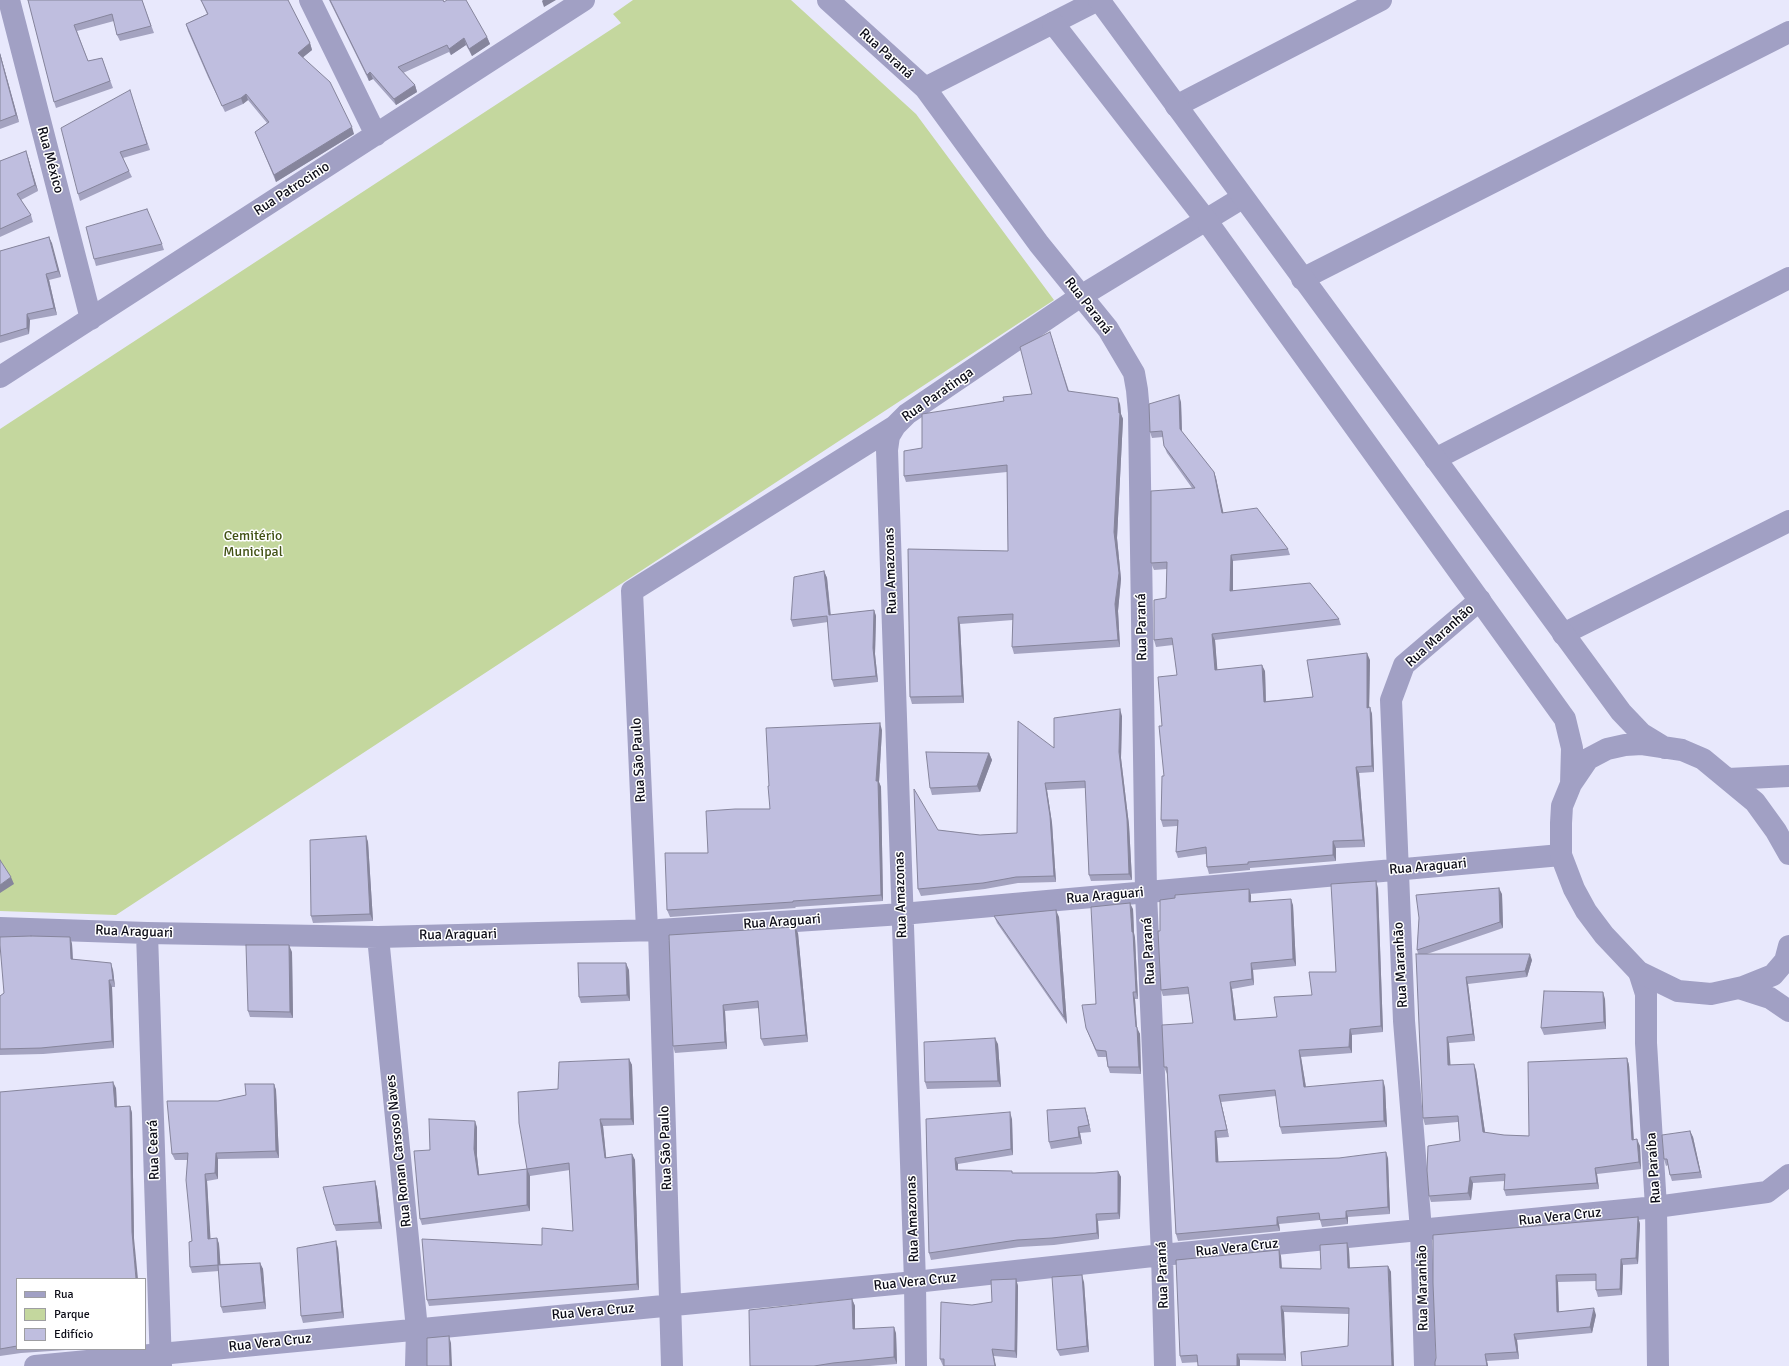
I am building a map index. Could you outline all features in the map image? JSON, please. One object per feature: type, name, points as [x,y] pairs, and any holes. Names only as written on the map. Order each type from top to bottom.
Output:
[{"type":"street","name":"Rua México","points":[[9,0],[91,319]]},
{"type":"street","points":[[310,0],[376,135]]},
{"type":"street","name":"Rua Patrocinio","points":[[0,377],[584,0]]},
{"type":"street","name":"Rua Paraná","points":[[828,0],[925,88],[1039,244],[1108,329],[1134,373],[1138,390],[1146,893],[1162,1255],[1165,1366]]},
{"type":"street","points":[[925,88],[1098,0],[1621,712],[1642,734],[1665,748]]},
{"type":"street","points":[[1176,106],[1381,0]]},
{"type":"street","points":[[1053,23],[1206,220],[1565,719],[1572,748],[1571,784]]},
{"type":"street","points":[[1302,279],[1789,32]]},
{"type":"street","name":"Rua Paratinga","points":[[632,591],[895,426],[907,414],[1082,296],[1242,198]]},
{"type":"street","points":[[1435,459],[1789,278]]},
{"type":"street","name":"Rua Amazonas","points":[[895,426],[889,436],[887,450],[915,1282],[916,1366]]},
{"type":"street","points":[[1563,634],[1789,521]]},
{"type":"street","name":"Rua São Paulo","points":[[632,591],[653,930],[672,1366]]},
{"type":"street","name":"Rua Maranhão","points":[[1425,1366],[1422,1230],[1404,1021],[1391,700],[1404,666],[1480,600]]},
{"type":"street","points":[[1789,854],[1776,831],[1755,802],[1703,759],[1682,750],[1636,744],[1607,749],[1588,759],[1571,784],[1562,806],[1562,855],[1574,889],[1586,911],[1604,936],[1639,972],[1678,990],[1711,994],[1739,988],[1773,975],[1785,961],[1789,946]]},
{"type":"street","points":[[1728,779],[1789,776]]},
{"type":"street","name":"Rua Araguari","points":[[0,928],[147,933],[378,937],[653,930],[902,914],[1562,855]]},
{"type":"street","name":"Rua Ceará","points":[[147,933],[161,1360]]},
{"type":"street","name":"Rua Ronan Carsoso Naves","points":[[378,937],[416,1329],[416,1366]]},
{"type":"street","name":"Rua Paraíba","points":[[1639,972],[1646,994],[1646,1043],[1656,1207],[1658,1366]]},
{"type":"street","points":[[1739,988],[1770,998],[1789,1011]]},
{"type":"street","name":"Rua Vera Cruz","points":[[35,1366],[161,1360],[416,1329],[915,1282],[1162,1255],[1656,1207],[1767,1192],[1789,1175]]},
{"type":"green space","name":"Cemitério Municipal","points":[[633,0],[791,0],[916,114],[1054,300],[116,915],[0,911],[0,429],[621,23],[613,14]]},
{"type":"building","points":[[28,0],[142,0],[151,26],[117,35],[112,14],[74,25],[88,61],[102,58],[110,81],[54,102]]},
{"type":"building","points":[[201,0],[288,0],[310,43],[298,53],[330,82],[352,127],[274,175],[255,132],[269,122],[246,94],[241,98],[222,106],[186,24],[208,14]]},
{"type":"building","points":[[330,0],[443,0],[444,2],[447,0],[466,0],[487,37],[469,49],[464,38],[449,49],[447,45],[398,67],[415,85],[394,99],[370,72],[367,75]]},
{"type":"building","points":[[0,55],[16,115],[0,121]]},
{"type":"building","points":[[130,90],[147,144],[120,152],[129,171],[78,194],[61,128]]},
{"type":"building","points":[[26,151],[35,185],[17,194],[31,215],[0,229],[0,161]]},
{"type":"building","points":[[147,209],[162,244],[94,259],[86,227]]},
{"type":"building","points":[[49,237],[58,271],[46,274],[54,308],[27,314],[27,328],[0,336],[0,251]]},
{"type":"building","points":[[1050,332],[1068,391],[1118,398],[1120,413],[1114,532],[1119,573],[1115,604],[1118,640],[1012,647],[1013,614],[958,617],[962,696],[910,697],[908,549],[1008,551],[1007,465],[904,476],[904,451],[922,448],[922,414],[1004,401],[1003,397],[1032,394],[1020,347]]},
{"type":"building","points":[[1179,395],[1180,429],[1214,472],[1222,513],[1257,508],[1288,549],[1231,555],[1230,591],[1310,583],[1339,619],[1212,634],[1215,670],[1262,665],[1264,702],[1313,697],[1307,660],[1367,653],[1367,708],[1370,707],[1372,766],[1356,767],[1363,840],[1333,841],[1333,855],[1207,867],[1206,847],[1176,852],[1178,820],[1161,820],[1162,776],[1164,776],[1159,726],[1162,726],[1158,677],[1177,675],[1172,638],[1154,640],[1154,600],[1166,598],[1167,562],[1151,563],[1151,491],[1195,488],[1164,446],[1162,431],[1150,432],[1149,404]]},
{"type":"building","points":[[824,571],[829,615],[874,610],[873,648],[876,676],[832,680],[827,616],[791,620],[794,577]]},
{"type":"building","points":[[1120,709],[1119,752],[1127,819],[1129,874],[1089,875],[1085,781],[1045,783],[1050,816],[1054,876],[1016,877],[983,883],[918,889],[914,789],[938,830],[980,835],[1017,833],[1018,721],[1054,748],[1054,718]]},
{"type":"building","points":[[880,723],[876,781],[878,781],[881,895],[667,910],[665,853],[708,853],[706,811],[770,809],[766,728]]},
{"type":"building","points":[[926,752],[989,753],[977,786],[930,788]]},
{"type":"building","points":[[366,836],[370,914],[311,916],[310,840]]},
{"type":"building","points":[[0,860],[11,877],[0,885]]},
{"type":"building","points":[[1376,881],[1381,1026],[1350,1029],[1349,1047],[1299,1050],[1304,1087],[1383,1080],[1384,1121],[1280,1127],[1275,1090],[1219,1095],[1227,1130],[1215,1131],[1216,1162],[1339,1158],[1386,1152],[1388,1207],[1346,1211],[1346,1218],[1320,1220],[1319,1213],[1277,1217],[1277,1225],[1176,1234],[1167,1067],[1164,1067],[1162,1025],[1193,1023],[1188,987],[1161,990],[1158,931],[1160,931],[1160,900],[1175,898],[1175,895],[1249,889],[1249,902],[1291,899],[1293,959],[1251,963],[1252,979],[1230,982],[1234,1020],[1277,1017],[1274,997],[1312,995],[1309,972],[1336,972],[1331,884]]},
{"type":"building","points":[[1499,888],[1500,922],[1417,950],[1419,918],[1416,895]]},
{"type":"building","points":[[1130,903],[1136,992],[1133,992],[1139,1067],[1108,1067],[1106,1051],[1096,1050],[1086,1028],[1082,1005],[1096,1004],[1091,907]]},
{"type":"building","points":[[1056,910],[1064,1017],[994,916]]},
{"type":"building","points":[[795,927],[806,1035],[761,1039],[758,1001],[723,1005],[725,1042],[673,1046],[669,935]]},
{"type":"building","points":[[0,937],[70,937],[71,959],[111,963],[113,980],[109,980],[112,1041],[41,1048],[0,1049],[0,996],[4,993]]},
{"type":"building","points":[[246,945],[289,945],[290,1012],[248,1011]]},
{"type":"building","points":[[1416,954],[1530,954],[1525,971],[1466,977],[1473,1034],[1447,1037],[1448,1065],[1474,1064],[1483,1132],[1529,1136],[1528,1062],[1627,1058],[1632,1140],[1637,1139],[1639,1162],[1595,1168],[1597,1183],[1504,1190],[1505,1174],[1470,1177],[1468,1193],[1429,1196],[1427,1170],[1428,1146],[1460,1141],[1458,1116],[1423,1118]]},
{"type":"building","points":[[578,963],[626,963],[627,995],[579,997]]},
{"type":"building","points":[[1544,991],[1603,992],[1604,1022],[1541,1028]]},
{"type":"building","points":[[995,1038],[998,1081],[925,1082],[924,1042]]},
{"type":"building","points":[[629,1059],[631,1119],[600,1119],[605,1158],[632,1154],[637,1284],[427,1300],[422,1239],[542,1245],[542,1228],[573,1231],[569,1163],[527,1169],[519,1123],[518,1092],[558,1089],[559,1062]]},
{"type":"building","points":[[113,1082],[115,1107],[130,1106],[132,1232],[136,1278],[16,1278],[16,1346],[0,1349],[0,1092]]},
{"type":"building","points":[[245,1084],[274,1084],[276,1151],[216,1153],[215,1173],[205,1174],[208,1239],[217,1238],[218,1265],[190,1267],[189,1242],[192,1241],[186,1180],[188,1153],[172,1154],[167,1101],[218,1101],[246,1095]]},
{"type":"building","points":[[1085,1108],[1089,1125],[1078,1127],[1079,1137],[1049,1142],[1047,1110]]},
{"type":"building","points":[[1010,1112],[1011,1149],[955,1158],[956,1170],[1012,1171],[1012,1173],[1095,1173],[1118,1171],[1118,1213],[1096,1214],[1097,1233],[1017,1240],[929,1253],[926,1119]]},
{"type":"building","points":[[429,1119],[475,1121],[474,1149],[478,1175],[527,1169],[527,1205],[420,1219],[414,1151],[430,1150]]},
{"type":"building","points":[[1690,1131],[1700,1172],[1670,1175],[1667,1159],[1664,1159],[1662,1135]]},
{"type":"building","points":[[375,1181],[379,1222],[334,1225],[323,1187]]},
{"type":"building","points":[[1638,1217],[1636,1258],[1621,1259],[1620,1289],[1596,1290],[1596,1274],[1556,1275],[1557,1312],[1594,1308],[1590,1327],[1514,1334],[1517,1352],[1485,1354],[1487,1366],[1435,1366],[1433,1235]]},
{"type":"building","points":[[336,1241],[342,1312],[301,1316],[297,1248]]},
{"type":"building","points":[[1347,1243],[1348,1268],[1388,1266],[1392,1366],[1302,1366],[1301,1352],[1348,1346],[1349,1308],[1281,1306],[1284,1354],[1237,1354],[1237,1366],[1198,1366],[1197,1355],[1180,1356],[1176,1260],[1279,1250],[1280,1268],[1321,1269],[1320,1245]]},
{"type":"building","points":[[260,1263],[264,1302],[221,1307],[218,1265]]},
{"type":"building","points":[[1082,1275],[1087,1346],[1057,1350],[1052,1277]]},
{"type":"building","points":[[1016,1279],[1015,1351],[992,1349],[995,1366],[944,1366],[944,1359],[940,1359],[941,1302],[972,1305],[992,1302],[991,1280]]},
{"type":"building","points":[[852,1299],[853,1329],[894,1327],[894,1357],[814,1366],[750,1366],[749,1310]]},
{"type":"building","points":[[449,1336],[450,1366],[427,1366],[427,1338]]}]
